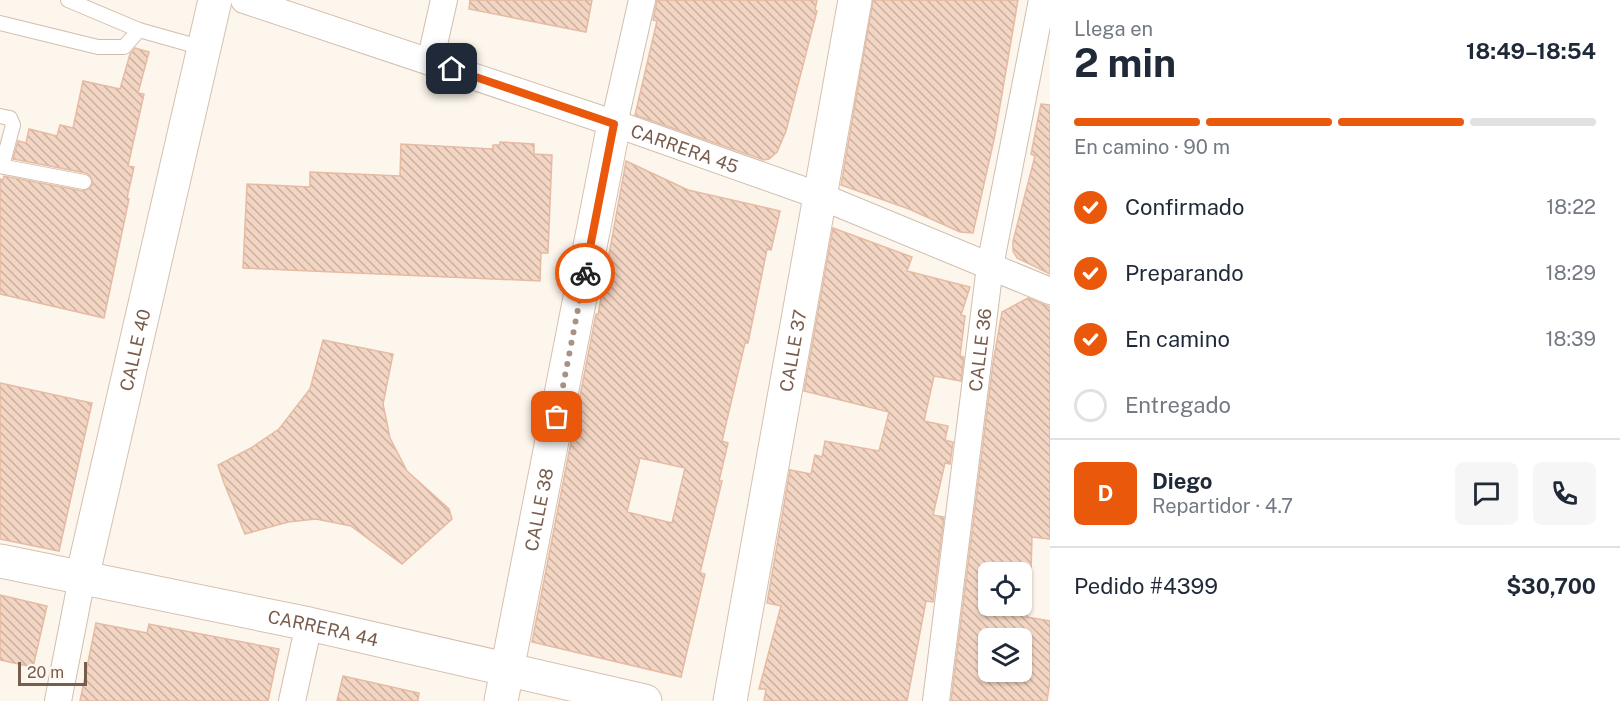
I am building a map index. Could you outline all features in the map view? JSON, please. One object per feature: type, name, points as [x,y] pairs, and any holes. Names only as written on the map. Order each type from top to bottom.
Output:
[{"type":"street","name":"CALLE 40","points":[[58,701],[82,578],[215,0]]},
{"type":"street","name":"CARRERA 45","points":[[244,0],[614,124],[820,196],[1050,291]]},
{"type":"street","points":[[430,62],[444,0]]},
{"type":"street","name":"CALLE 38","points":[[501,701],[614,124],[642,0]]},
{"type":"street","name":"CALLE 37","points":[[730,701],[855,0]]},
{"type":"street","name":"CALLE 36","points":[[936,701],[990,266],[1042,0]]},
{"type":"street","name":"CARRERA 44","points":[[0,561],[309,624],[645,701]]},
{"type":"street","points":[[292,701],[309,624]]},
{"type":"lane","points":[[68,0],[139,30],[205,49]]},
{"type":"lane","points":[[0,23],[98,47],[124,47],[139,30]]},
{"type":"lane","points":[[0,116],[10,118],[13,126],[1,166],[84,182]]},
{"type":"building","points":[[470,0],[592,0],[586,32],[469,9]]},
{"type":"building","points":[[657,0],[817,0],[815,10],[817,11],[786,131],[777,152],[769,159],[764,160],[635,115],[657,21],[653,20]]},
{"type":"building","points":[[873,0],[1018,0],[995,135],[973,233],[960,232],[909,209],[841,185]]},
{"type":"building","points":[[135,48],[149,52],[138,93],[144,94],[128,166],[134,167],[127,198],[129,199],[104,318],[0,294],[0,179],[3,180],[4,176],[83,191],[90,188],[93,183],[86,173],[13,159],[18,141],[26,143],[29,129],[57,136],[60,125],[73,128],[83,81],[120,89],[130,54]]},
{"type":"building","points":[[1041,104],[1050,105],[1050,274],[1017,258],[1013,251],[1013,241],[1035,156],[1031,154]]},
{"type":"building","points":[[500,142],[534,144],[534,154],[552,155],[548,253],[541,253],[540,281],[243,268],[247,184],[310,187],[310,172],[400,176],[401,144],[493,149],[493,145],[500,145]]},
{"type":"building","points":[[626,161],[688,190],[780,211],[771,250],[767,249],[748,343],[745,343],[722,441],[728,443],[719,481],[722,481],[700,573],[705,574],[681,677],[532,642],[596,314],[598,315]],"holes":[[[640,458],[685,468],[672,523],[627,512]]]},
{"type":"building","points":[[833,228],[912,257],[907,271],[970,287],[961,315],[965,316],[960,356],[964,357],[961,381],[934,376],[924,421],[948,426],[945,440],[953,442],[950,464],[945,463],[933,515],[944,517],[933,602],[926,601],[907,701],[764,701],[766,689],[759,689],[781,606],[767,603],[790,470],[811,474],[815,455],[822,457],[825,441],[879,451],[889,412],[804,391]]},
{"type":"building","points":[[1028,298],[1050,307],[1050,539],[1032,537],[1031,562],[978,562],[978,616],[1027,616],[1050,621],[1050,680],[1047,701],[951,701],[993,363],[1002,312]]},
{"type":"building","points":[[323,340],[393,354],[383,404],[390,438],[407,471],[449,509],[452,519],[402,564],[351,526],[316,519],[288,522],[245,534],[224,483],[218,465],[251,448],[279,429],[310,389]]},
{"type":"building","points":[[0,383],[92,403],[59,551],[0,539]]},
{"type":"building","points":[[0,595],[47,606],[33,667],[0,660]]},
{"type":"building","points":[[96,623],[147,633],[149,624],[279,649],[268,701],[80,701]]},
{"type":"building","points":[[343,676],[419,693],[418,701],[337,701]]},
{"type":"way so far","points":[[557,417],[585,273]]},
{"type":"route","points":[[452,69],[614,124],[585,273]]}]
